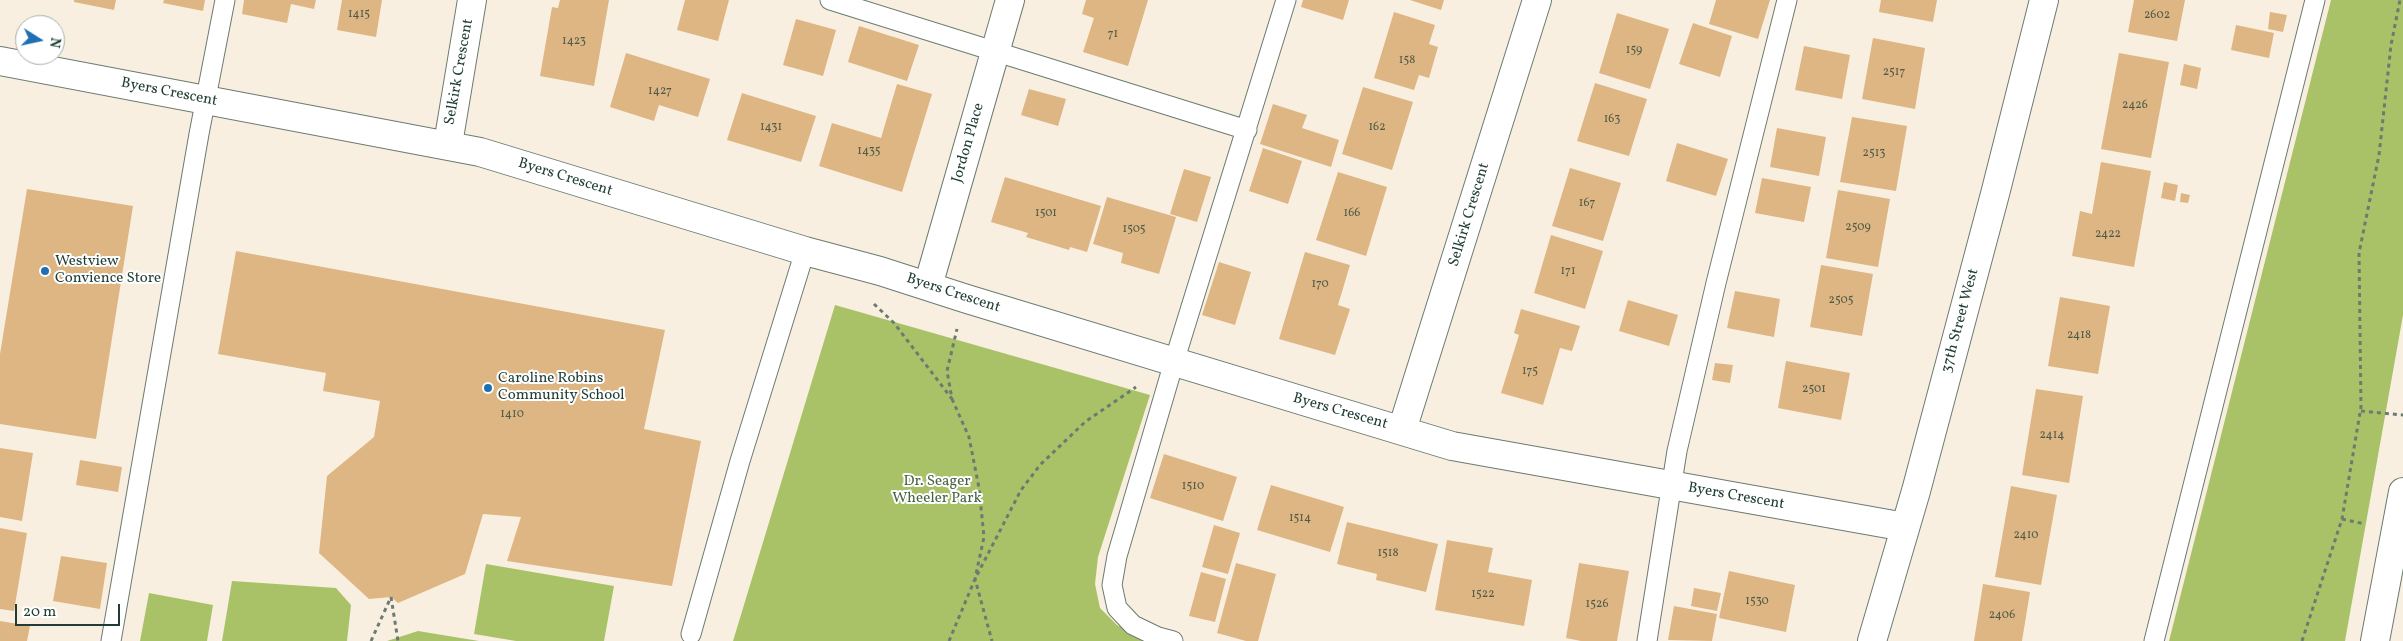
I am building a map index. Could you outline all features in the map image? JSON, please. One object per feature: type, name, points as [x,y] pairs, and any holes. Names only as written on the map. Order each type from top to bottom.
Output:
[{"type":"street","name":"Selkirk Crescent","points":[[448,144],[472,0]]},
{"type":"street","name":"Jordon Place","points":[[928,286],[1010,0]]},
{"type":"street","name":"Selkirk Crescent","points":[[1402,430],[1537,0]]},
{"type":"street","name":"37th Street West","points":[[1872,641],[1993,204],[2044,0]]},
{"type":"street","name":"Byers Crescent","points":[[0,61],[448,144],[480,152],[880,271],[1439,442],[1481,452],[1905,527]]},
{"type":"street","points":[[2375,641],[2403,495]]},
{"type":"lane","points":[[111,641],[205,100],[225,0]]},
{"type":"lane","points":[[830,0],[1247,130]]},
{"type":"lane","points":[[1173,641],[1158,637],[1133,625],[1117,608],[1112,584],[1116,556],[1286,0]]},
{"type":"lane","points":[[1647,641],[1671,485],[1716,283],[1787,0]]},
{"type":"lane","points":[[2154,641],[2315,0]]},
{"type":"lane","points":[[691,634],[743,451],[805,250]]},
{"type":"path","points":[[2302,641],[2342,519],[2361,411],[2360,253],[2379,155],[2391,45],[2400,0]]},
{"type":"path","points":[[880,271],[874,304],[894,323],[952,399],[970,437],[979,488],[984,537],[975,579],[992,641]]},
{"type":"path","points":[[952,399],[947,371],[957,328]]},
{"type":"path","points":[[949,641],[975,579],[991,552],[1004,519],[1040,465],[1085,422],[1142,383],[1167,392]]},
{"type":"path","points":[[2361,411],[2403,415]]},
{"type":"path","points":[[371,641],[391,597],[398,641]]},
{"type":"green space","points":[[2331,0],[2403,0],[2403,315],[2345,641],[2169,641]]},
{"type":"green space","name":"Dr. Seager Wheeler Park","points":[[835,305],[1150,395],[1098,557],[1095,584],[1100,608],[1117,625],[1152,641],[733,641]]},
{"type":"green space","points":[[486,564],[614,586],[604,641],[516,641],[474,634]]},
{"type":"green space","points":[[232,581],[336,588],[351,605],[347,641],[222,641]]},
{"type":"green space","points":[[149,593],[213,605],[207,641],[140,641]]},
{"type":"green space","points":[[418,631],[479,641],[387,641]]},
{"type":"building","points":[[74,0],[116,0],[114,10],[74,2]]},
{"type":"building","points":[[164,0],[205,0],[203,11],[163,3]]},
{"type":"building","points":[[244,0],[316,0],[314,9],[291,4],[287,23],[242,14]]},
{"type":"building","points":[[342,0],[382,0],[376,37],[337,30]]},
{"type":"building","points":[[560,0],[609,0],[594,86],[540,76],[552,7],[558,8]]},
{"type":"building","points":[[685,0],[729,0],[718,41],[677,30]]},
{"type":"building","points":[[1086,0],[1148,0],[1128,66],[1083,52],[1094,18],[1082,14]]},
{"type":"building","points":[[1303,0],[1349,0],[1343,20],[1301,7]]},
{"type":"building","points":[[1410,0],[1444,0],[1441,10]]},
{"type":"building","points":[[1716,0],[1770,0],[1758,39],[1709,24]]},
{"type":"building","points":[[1881,0],[1937,0],[1933,22],[1879,12]]},
{"type":"building","points":[[2134,0],[2185,0],[2177,41],[2128,32]]},
{"type":"building","points":[[1394,12],[1435,25],[1429,44],[1438,47],[1429,78],[1419,75],[1414,90],[1374,78]]},
{"type":"building","points":[[2270,12],[2287,15],[2283,32],[2268,29]]},
{"type":"building","points":[[1617,13],[1669,29],[1650,89],[1599,73]]},
{"type":"building","points":[[796,19],[836,30],[823,76],[783,65]]},
{"type":"building","points":[[1693,23],[1732,36],[1720,77],[1679,64]]},
{"type":"building","points":[[2236,25],[2274,33],[2269,58],[2231,50]]},
{"type":"building","points":[[859,26],[919,45],[907,81],[848,62]]},
{"type":"building","points":[[1873,38],[1925,48],[1915,109],[1862,99]]},
{"type":"building","points":[[1804,46],[1850,55],[1842,99],[1795,90]]},
{"type":"building","points":[[626,53],[710,79],[698,117],[659,105],[654,121],[610,107]]},
{"type":"building","points":[[2119,53],[2169,62],[2151,158],[2101,149]]},
{"type":"building","points":[[2184,64],[2201,68],[2197,89],[2180,85]]},
{"type":"building","points":[[1595,83],[1647,99],[1629,156],[1577,141]]},
{"type":"building","points":[[897,84],[932,94],[902,192],[819,166],[832,123],[881,138]]},
{"type":"building","points":[[1363,87],[1413,102],[1392,170],[1342,154]]},
{"type":"building","points":[[1029,89],[1066,99],[1058,126],[1021,115]]},
{"type":"building","points":[[742,93],[816,116],[801,162],[727,140]]},
{"type":"building","points":[[1273,104],[1307,115],[1302,128],[1339,140],[1331,167],[1260,144]]},
{"type":"building","points":[[1852,117],[1907,126],[1896,191],[1840,182]]},
{"type":"building","points":[[1777,128],[1826,137],[1819,176],[1770,167]]},
{"type":"building","points":[[1677,143],[1728,159],[1716,196],[1666,181]]},
{"type":"building","points":[[1263,148],[1302,161],[1288,204],[1249,191]]},
{"type":"building","points":[[2101,162],[2151,171],[2134,267],[2072,256],[2080,211],[2092,214]]},
{"type":"building","points":[[1570,168],[1621,183],[1603,241],[1552,226]]},
{"type":"building","points":[[1184,169],[1211,177],[1197,222],[1170,214]]},
{"type":"building","points":[[1338,172],[1387,187],[1366,256],[1316,240]]},
{"type":"building","points":[[1005,177],[1101,206],[1087,252],[1070,247],[1069,250],[1026,237],[1028,233],[991,222]]},
{"type":"building","points":[[1762,178],[1811,187],[1804,222],[1755,213]]},
{"type":"building","points":[[2164,182],[2178,185],[2175,201],[2161,198]]},
{"type":"building","points":[[27,189],[133,206],[96,439],[0,424],[0,354]]},
{"type":"building","points":[[1838,190],[1890,199],[1878,267],[1826,258]]},
{"type":"building","points":[[2181,193],[2190,195],[2188,203],[2180,202]]},
{"type":"building","points":[[1107,197],[1176,217],[1159,274],[1121,263],[1123,253],[1093,244]]},
{"type":"building","points":[[1551,235],[1603,251],[1585,309],[1534,293]]},
{"type":"building","points":[[236,251],[665,330],[644,429],[701,441],[672,586],[507,561],[521,517],[483,514],[465,574],[398,603],[391,597],[369,599],[319,553],[327,476],[374,437],[380,401],[323,391],[326,373],[218,354]]},
{"type":"building","points":[[1305,252],[1350,265],[1338,305],[1350,309],[1335,355],[1279,339]]},
{"type":"building","points":[[1219,262],[1251,272],[1235,325],[1202,315]]},
{"type":"building","points":[[1821,265],[1873,274],[1862,336],[1810,327]]},
{"type":"building","points":[[1735,291],[1780,299],[1774,337],[1727,328]]},
{"type":"building","points":[[2060,297],[2110,306],[2098,374],[2048,366]]},
{"type":"building","points":[[1628,300],[1678,315],[1669,346],[1619,331]]},
{"type":"building","points":[[1521,309],[1580,326],[1572,351],[1560,348],[1543,405],[1501,393],[1519,335],[1514,333]]},
{"type":"building","points":[[1786,361],[1850,373],[1841,420],[1778,408]]},
{"type":"building","points":[[1715,363],[1733,365],[1730,383],[1712,380]]},
{"type":"building","points":[[2036,389],[2083,396],[2069,483],[2022,475]]},
{"type":"building","points":[[0,448],[33,453],[22,521],[0,517]]},
{"type":"building","points":[[1164,454],[1237,477],[1223,521],[1150,498]]},
{"type":"building","points":[[80,460],[122,467],[118,492],[76,485]]},
{"type":"building","points":[[1271,485],[1344,507],[1330,552],[1257,530]]},
{"type":"building","points":[[2011,486],[2057,495],[2041,585],[1995,577]]},
{"type":"building","points":[[1347,522],[1438,544],[1426,592],[1376,580],[1377,574],[1337,564]]},
{"type":"building","points":[[1214,525],[1240,533],[1228,574],[1202,567]]},
{"type":"building","points":[[0,528],[27,533],[14,611],[0,609]]},
{"type":"building","points":[[1447,540],[1493,548],[1488,572],[1532,580],[1524,626],[1435,610]]},
{"type":"building","points":[[61,556],[107,563],[100,609],[53,601]]},
{"type":"building","points":[[1236,563],[1276,574],[1258,641],[1246,641],[1217,633]]},
{"type":"building","points":[[1579,563],[1629,571],[1617,641],[1581,641],[1566,638]]},
{"type":"building","points":[[1729,571],[1795,585],[1786,632],[1719,618]]},
{"type":"building","points":[[1201,572],[1226,579],[1215,622],[1189,616]]},
{"type":"building","points":[[1983,584],[2030,592],[2022,641],[1974,641]]},
{"type":"building","points":[[1694,588],[1721,593],[1717,611],[1691,606]]},
{"type":"building","points":[[1674,606],[1717,614],[1712,641],[1668,640]]},
{"type":"building","points":[[0,621],[30,626],[27,641],[0,641]]},
{"type":"place","name":"Westview Convience Store","points":[[45,271]]},
{"type":"place","name":"Caroline Robins Community School","points":[[488,388]]}]
